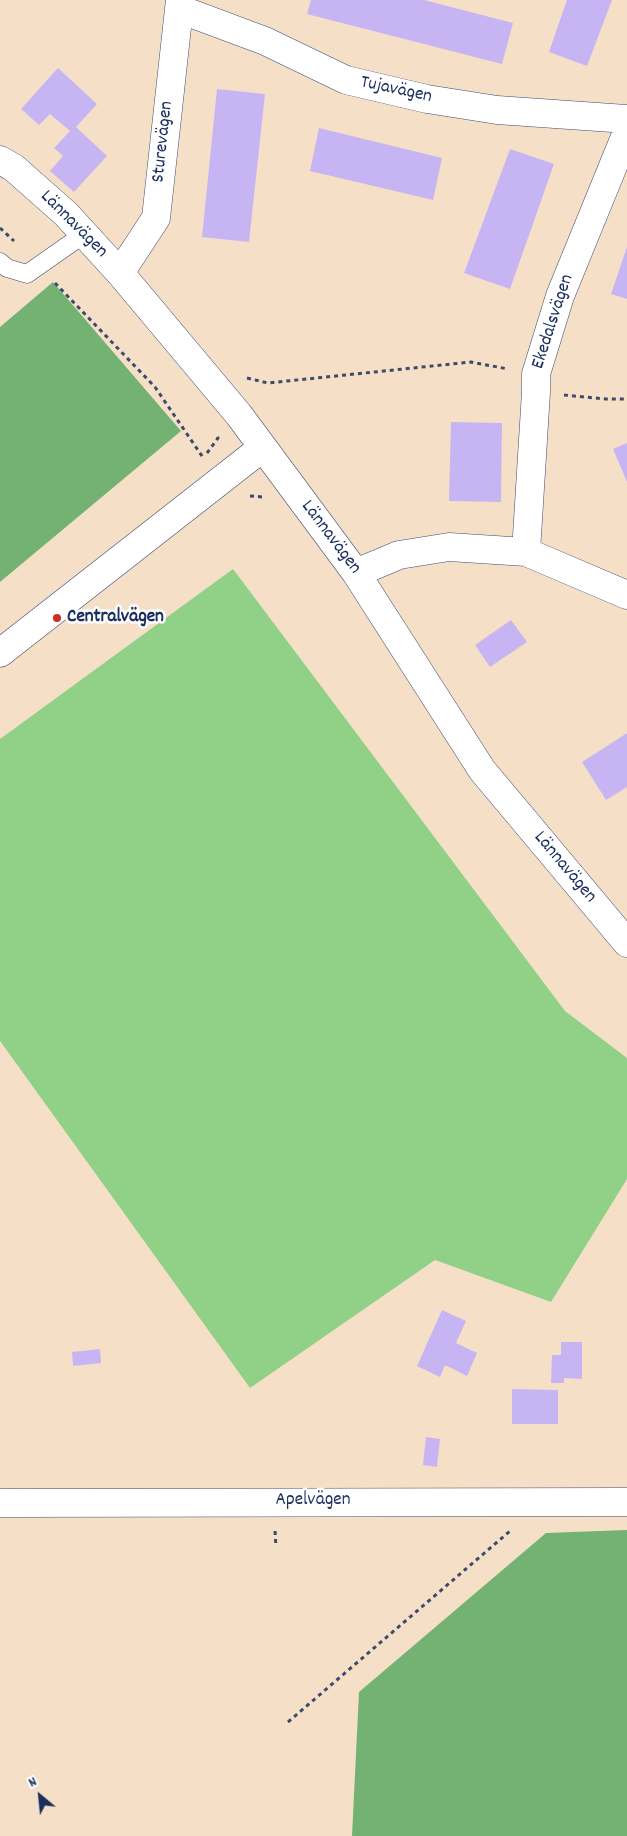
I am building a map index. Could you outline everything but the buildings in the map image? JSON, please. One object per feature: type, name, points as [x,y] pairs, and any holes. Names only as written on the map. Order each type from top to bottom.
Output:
[{"type":"street","name":"Tujavägen","points":[[180,5],[265,41],[346,80],[427,99],[497,110],[627,119]]},
{"type":"street","name":"Sturevägen","points":[[120,274],[156,218],[180,5]]},
{"type":"street","name":"Ekedalsvägen","points":[[526,552],[536,383],[560,296],[627,132]]},
{"type":"street","name":"Lännavägen","points":[[0,160],[14,168],[66,214],[120,274],[239,415],[356,573],[482,770],[627,943]]},
{"type":"street","points":[[0,653],[262,448]]},
{"type":"street","points":[[356,573],[399,555],[449,546],[526,552],[627,596]]},
{"type":"street","name":"Apelvägen","points":[[0,1503],[627,1502]]},
{"type":"lane","points":[[0,262],[7,268],[27,274],[84,234]]},
{"type":"path","points":[[0,228],[155,387],[203,458],[221,481]]},
{"type":"path","points":[[248,377],[268,383],[470,362],[536,383],[606,399],[627,399]]},
{"type":"path","points":[[288,1722],[544,1502]]},
{"type":"green space","points":[[53,282],[181,431],[0,582],[0,327]]},
{"type":"green space","points":[[233,569],[565,1011],[627,1058],[627,1179],[551,1302],[435,1260],[250,1388],[0,1041],[0,739]]},
{"type":"green space","points":[[627,1530],[627,1836],[352,1836],[359,1692],[546,1533]]},
{"type":"place","name":"Centralvägen","points":[[57,618]]}]
